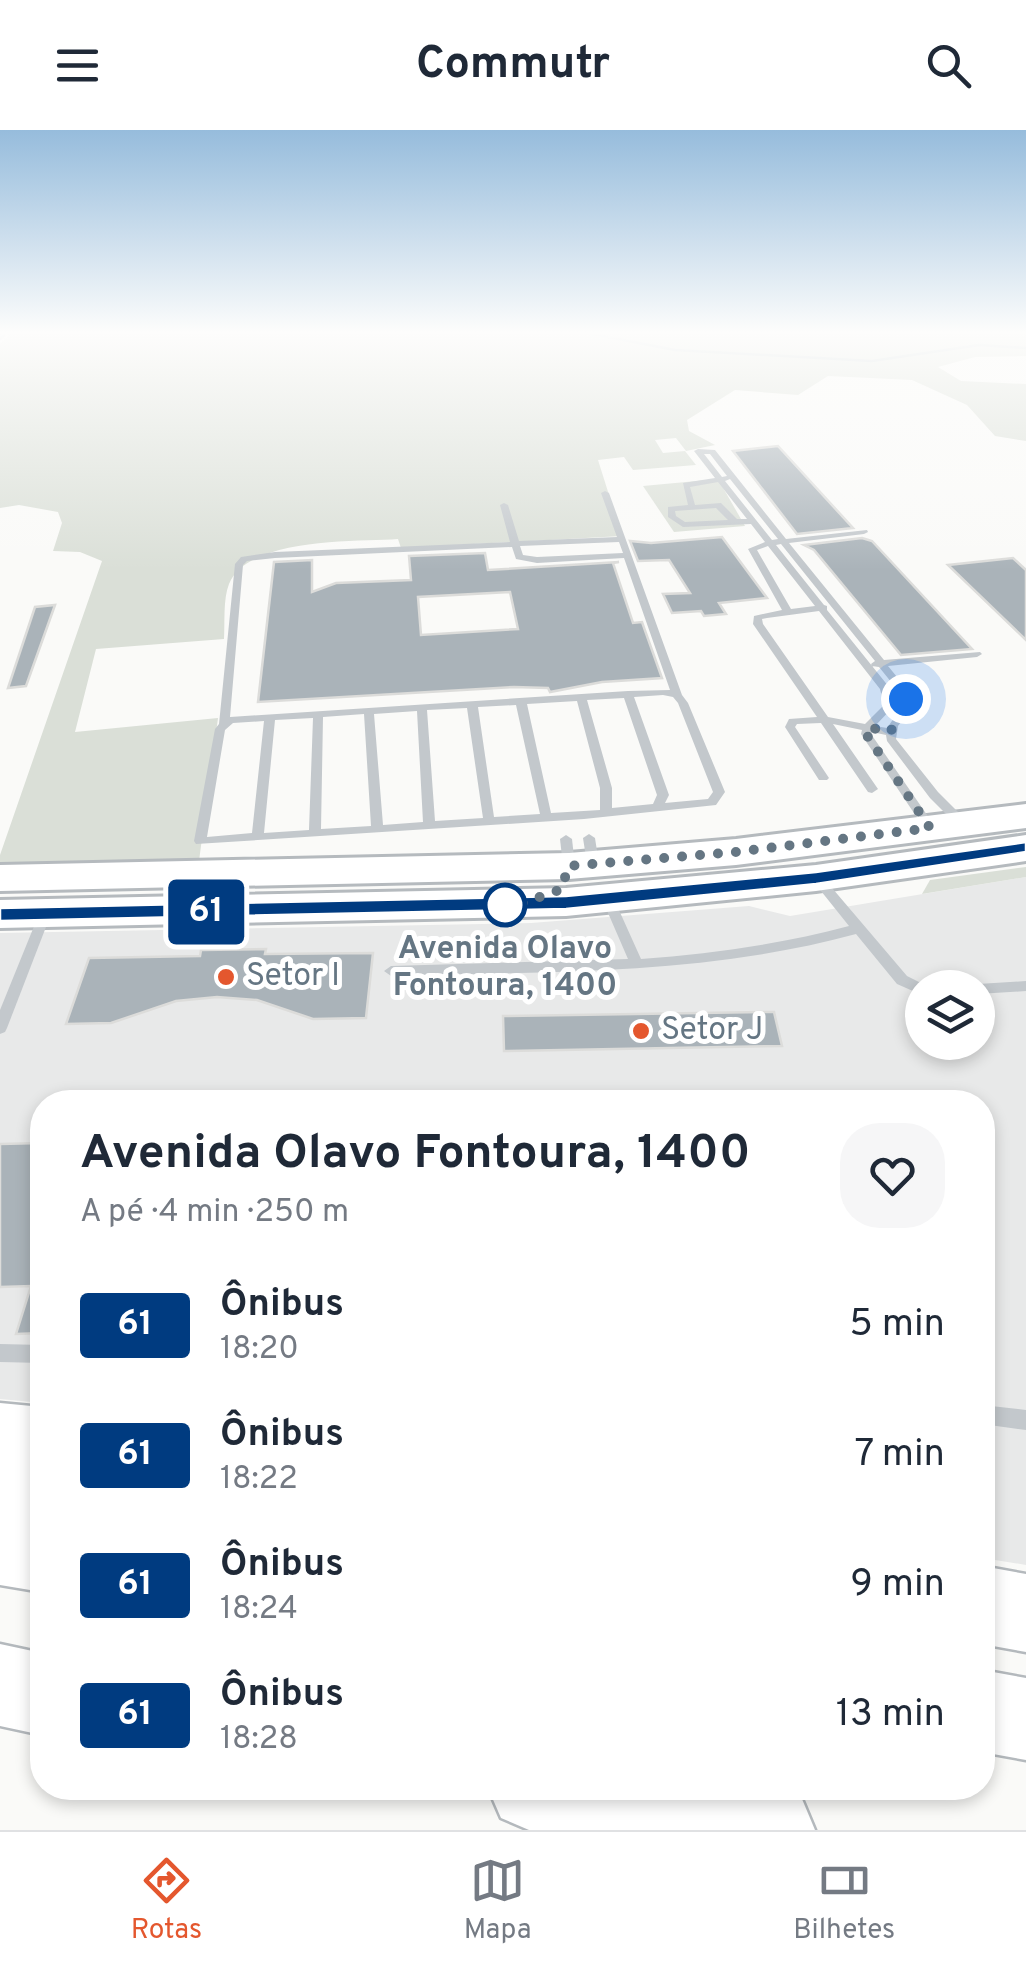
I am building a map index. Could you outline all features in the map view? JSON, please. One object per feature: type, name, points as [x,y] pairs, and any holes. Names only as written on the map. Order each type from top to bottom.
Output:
[{"type":"highway","points":[[0,1438],[30,1441]]},
{"type":"highway","points":[[0,1488],[30,1492]]},
{"type":"highway","points":[[0,1547],[30,1552]]},
{"type":"highway","points":[[995,1607],[1026,1613]]},
{"type":"highway","points":[[0,1685],[30,1691]]},
{"type":"highway","points":[[995,1714],[1026,1719]]},
{"type":"highway","points":[[635,1800],[770,1830]]},
{"type":"main road","points":[[0,878],[196,857],[947,826],[1026,816]]},
{"type":"main road","points":[[580,844],[816,878],[1026,848]]},
{"type":"main road","points":[[0,914],[517,905],[562,889],[580,844]]},
{"type":"lane","points":[[698,450],[710,450],[906,699],[906,708],[890,732],[891,739],[934,795],[947,826],[866,734],[889,706],[890,698],[698,450]]},
{"type":"lane","points":[[692,507],[686,485],[733,478]]},
{"type":"lane","points":[[604,493],[678,695],[719,792],[712,802],[606,813]]},
{"type":"lane","points":[[504,505],[514,544],[519,556],[526,559],[628,555]]},
{"type":"lane","points":[[735,522],[718,505],[671,509],[672,516],[683,525],[735,522],[752,521]]},
{"type":"lane","points":[[672,516],[727,512]]},
{"type":"lane","points":[[788,612],[750,552],[769,543],[864,532]]},
{"type":"lane","points":[[546,817],[258,837],[196,857],[224,724],[239,564],[244,559],[622,539]]},
{"type":"lane","points":[[837,607],[765,614],[757,618],[758,624],[872,789]]},
{"type":"lane","points":[[843,637],[860,636]]},
{"type":"lane","points":[[866,666],[977,654]]},
{"type":"lane","points":[[224,724],[230,720],[628,694],[678,695]]},
{"type":"lane","points":[[628,694],[663,795],[656,809]]},
{"type":"lane","points":[[580,844],[606,813],[606,788],[582,698]]},
{"type":"lane","points":[[520,702],[546,817],[580,844],[636,962]]},
{"type":"lane","points":[[472,705],[489,821]]},
{"type":"lane","points":[[422,708],[430,825]]},
{"type":"lane","points":[[369,712],[378,828]]},
{"type":"lane","points":[[315,833],[318,715]]},
{"type":"lane","points":[[258,837],[270,718]]},
{"type":"lane","points":[[823,778],[790,727],[793,721],[827,720],[890,732]]},
{"type":"lane","points":[[816,878],[905,982]]},
{"type":"lane","points":[[0,1028],[6,999],[45,914]]},
{"type":"lane","points":[[392,971],[636,962],[778,948],[860,928]]},
{"type":"lane","points":[[995,988],[1026,986]]},
{"type":"lane","points":[[0,1353],[30,1354]]},
{"type":"lane","points":[[995,1416],[1026,1420]]},
{"type":"shaded area","points":[[0,411],[701,411],[687,420],[689,431],[715,445],[686,451],[676,438],[655,440],[663,453],[685,451],[696,465],[633,470],[624,457],[598,460],[622,536],[401,548],[398,539],[331,542],[280,550],[240,569],[229,584],[224,639],[96,649],[75,732],[218,718],[199,861],[0,865],[0,855],[102,561],[80,552],[53,551],[62,523],[58,512],[19,505],[0,508]]},
{"type":"shaded area","points":[[973,411],[1026,411],[1026,441],[995,436]]},
{"type":"shaded area","points":[[718,479],[745,526],[674,532],[643,486]]},
{"type":"shaded area","points":[[1026,867],[1026,877],[922,894],[930,880]]},
{"type":"shaded area","points":[[1026,877],[1026,1565],[995,1560],[995,1090],[30,1090],[30,1402],[0,1399],[0,933],[531,923],[749,906],[790,916]]},
{"type":"building","points":[[778,446],[853,528],[797,534],[733,451]]},
{"type":"building","points":[[722,537],[767,598],[719,603],[726,614],[704,616],[701,611],[672,613],[663,594],[690,593],[669,560],[638,561],[630,541],[651,543]]},
{"type":"building","points":[[862,538],[872,541],[972,649],[901,655],[814,550],[804,545]]},
{"type":"building","points":[[485,553],[488,570],[619,562],[613,563],[633,623],[642,622],[662,678],[602,682],[550,692],[548,688],[514,687],[258,702],[274,562],[312,560],[312,592],[336,583],[411,580],[409,556]],"holes":[[[510,592],[518,629],[421,635],[418,597]]]},
{"type":"building","points":[[1013,558],[1026,570],[1026,640],[948,565]]},
{"type":"building","points":[[55,605],[26,686],[8,688],[35,607]]},
{"type":"building","name":"Setor I","points":[[266,949],[265,954],[373,953],[366,1018],[313,1019],[257,1000],[217,997],[176,1001],[111,1023],[66,1024],[89,958],[200,956],[201,950]]},
{"type":"building","name":"Setor J","points":[[774,1012],[782,1046],[504,1051],[503,1016]]},
{"type":"building","points":[[30,1143],[30,1286],[0,1287],[0,1144]]},
{"type":"building","points":[[30,1289],[30,1333],[16,1334]]},
{"type":"bus line","name":"61","points":[[0,914],[566,902],[816,878],[1026,848]]},
{"type":"place","name":"Avenida Olavo Fontoura, 1400","points":[[505,905]]},
{"type":"place","name":"Setor I","points":[[226,977]]},
{"type":"place","name":"Setor J","points":[[641,1031]]},
{"type":"route","points":[[505,905],[517,905],[562,889],[568,866],[736,852],[930,828],[866,734],[868,727],[890,732],[906,708],[906,699]]}]
